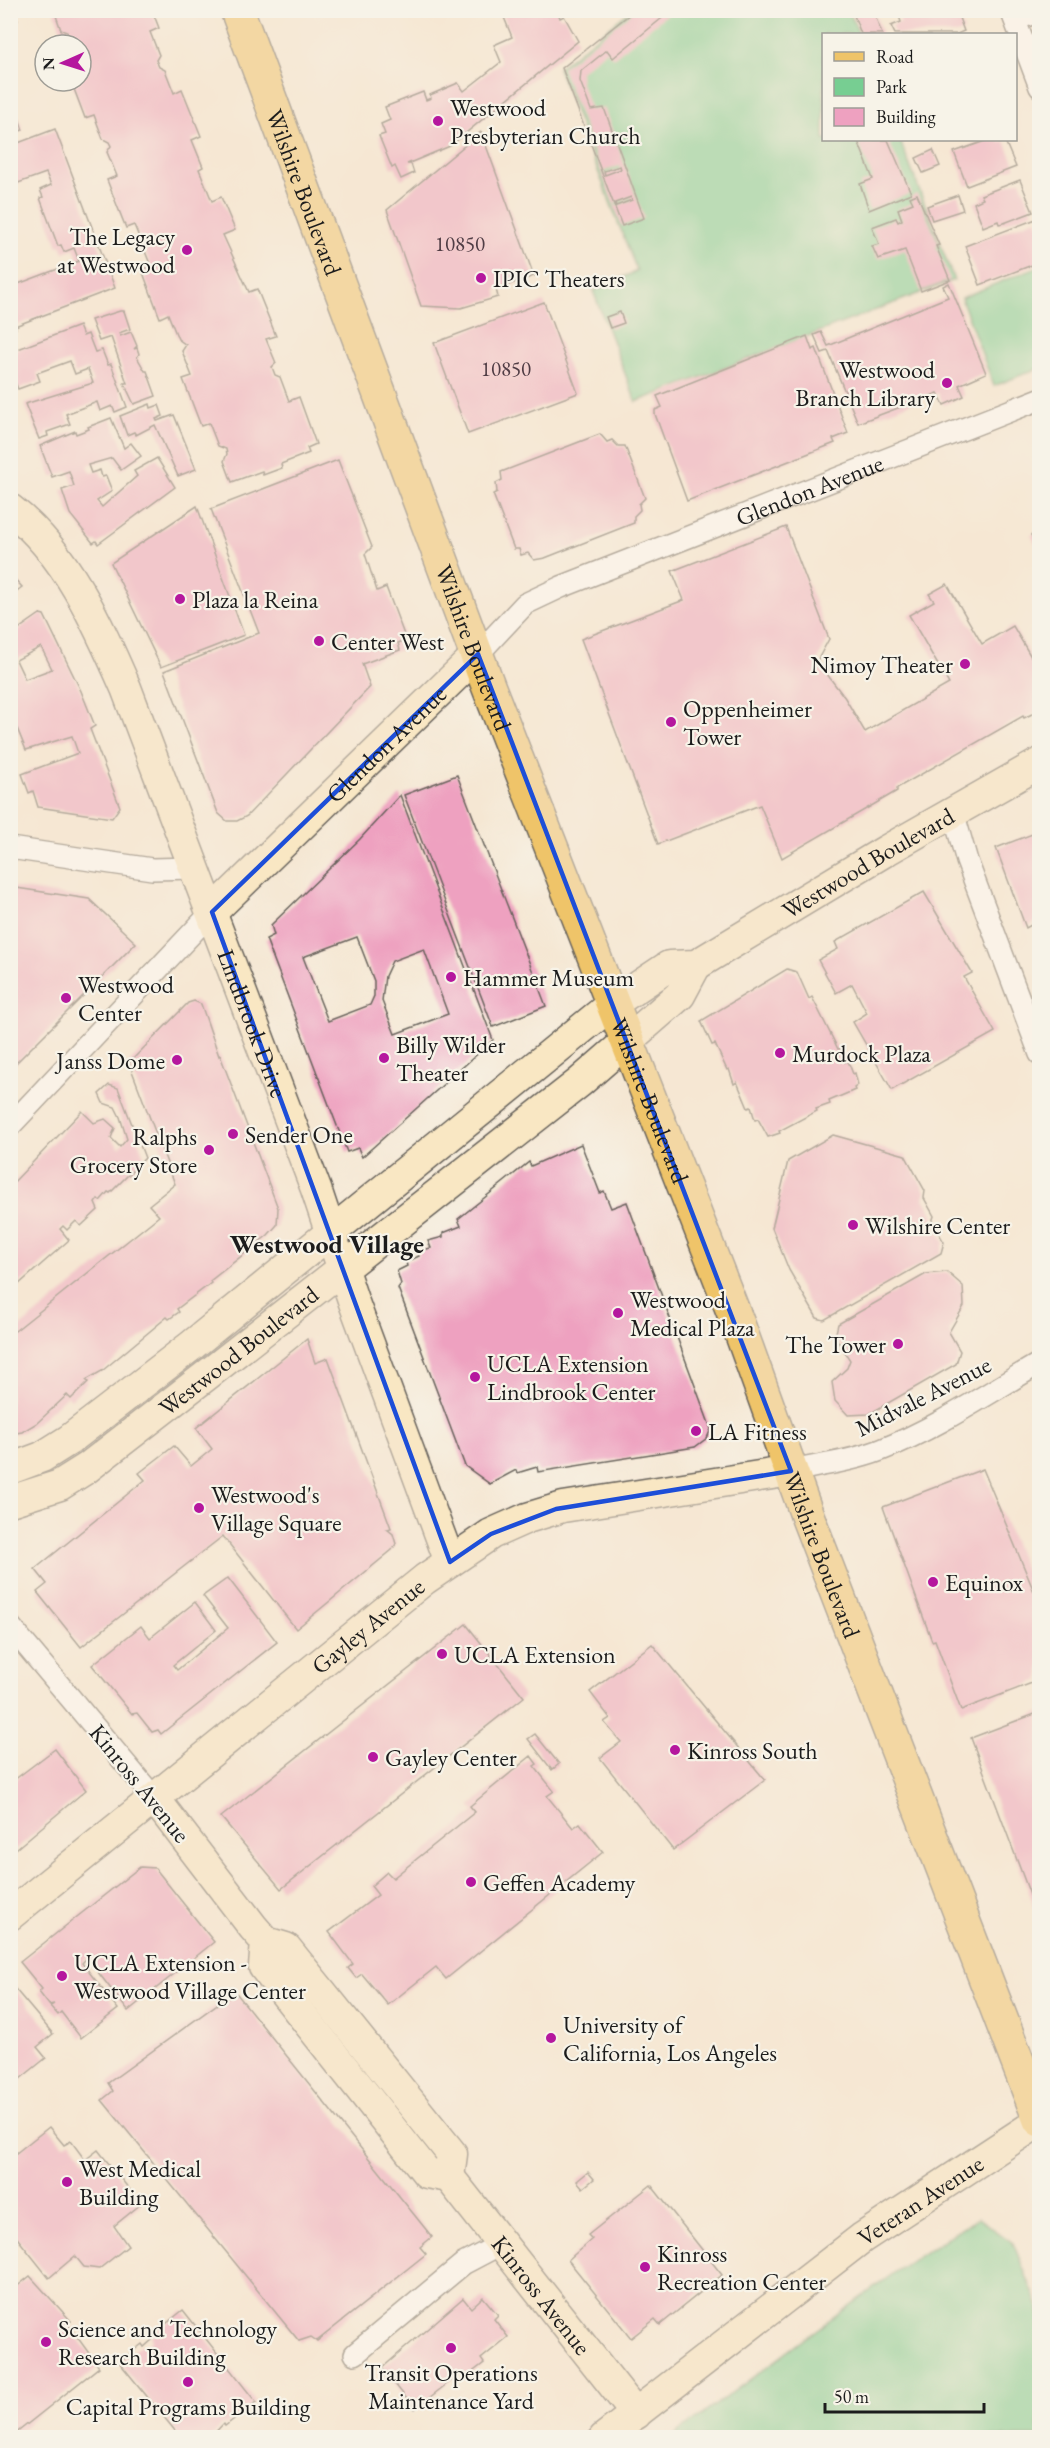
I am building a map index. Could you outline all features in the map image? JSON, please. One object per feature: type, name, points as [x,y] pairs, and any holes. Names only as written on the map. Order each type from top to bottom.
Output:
[{"type":"main road","name":"Wilshire Boulevard","points":[[237,10],[478,654],[627,1043],[738,1324],[791,1471],[1040,2120]]},
{"type":"street","points":[[1040,12],[1013,15],[1040,87]]},
{"type":"street","name":"Glendon Avenue","points":[[10,1126],[212,912],[478,654],[525,604],[561,586],[1040,399]]},
{"type":"street","name":"Lindbrook Drive","points":[[10,509],[30,524],[70,577],[104,639],[126,688],[316,1189],[329,1233],[450,1562]]},
{"type":"street","name":"Westwood Boulevard","points":[[10,1468],[42,1457],[69,1440],[612,1004],[669,966],[696,965],[952,812],[1040,763]]},
{"type":"street","points":[[952,812],[1040,1054]]},
{"type":"street","points":[[10,848],[152,869],[194,868]]},
{"type":"street","name":"Westwood Boulevard","points":[[10,1501],[60,1485],[87,1468],[567,1093],[680,995],[696,965]]},
{"type":"street","name":"Midvale Avenue","points":[[791,1471],[852,1459],[888,1447],[963,1408],[1040,1363]]},
{"type":"street","name":"Gayley Avenue","points":[[10,1915],[425,1579],[491,1533],[556,1509],[791,1471]]},
{"type":"street","name":"Kinross Avenue","points":[[10,1626],[155,1799],[266,1942],[264,1967],[428,2173],[448,2177],[636,2414]]},
{"type":"street","name":"Veteran Avenue","points":[[604,2438],[862,2238],[1040,2120]]},
{"type":"street","points":[[355,2354],[463,2264],[501,2244]]},
{"type":"highlighted area","points":[[478,654],[791,1471],[556,1509],[491,1534],[450,1562],[212,912]]},
{"type":"green space","points":[[630,11],[849,11],[859,33],[822,33],[822,141],[900,141],[954,280],[636,402],[593,291],[637,271],[558,68]]},
{"type":"green space","points":[[1039,266],[1039,368],[994,386],[961,298]]},
{"type":"green space","points":[[978,2218],[1013,2243],[1039,2307],[1039,2437],[672,2437],[909,2262]]},
{"type":"building","points":[[10,10],[14,10],[18,20],[10,23]]},
{"type":"building","name":"The Legacy at Westwood","points":[[54,10],[152,10],[159,28],[150,32],[159,55],[156,60],[159,67],[165,70],[174,93],[182,89],[201,136],[192,140],[203,167],[199,169],[212,201],[221,197],[235,230],[223,235],[249,292],[257,289],[276,336],[266,339],[276,363],[272,367],[275,375],[280,377],[289,401],[299,397],[316,444],[307,448],[309,453],[281,464],[282,468],[263,475],[262,471],[232,482],[224,461],[227,454],[226,449],[218,446],[209,423],[201,426],[183,379],[192,376],[182,351],[186,345],[178,339],[168,314],[160,318],[142,270],[151,266],[134,225],[126,228],[107,180],[117,176],[107,152],[111,146],[103,139],[94,115],[85,118],[76,93],[93,93],[93,33],[67,33],[61,30]]},
{"type":"building","points":[[501,10],[557,10],[560,18],[564,16],[578,41],[450,146],[407,164],[411,164],[414,173],[401,179],[395,166],[392,168],[379,136],[385,134],[381,124],[390,120],[385,107],[423,92],[426,100],[431,98],[430,95],[458,83],[464,91],[501,62],[494,45],[512,37]]},
{"type":"building","points":[[635,10],[672,10],[613,58],[607,50],[581,71],[580,81],[591,110],[604,108],[644,218],[622,226],[562,68]],"holes":[[[607,133],[608,137],[593,143],[591,139]],[[620,166],[621,169],[605,175],[604,171]],[[631,197],[632,200],[616,206],[615,203]]]},
{"type":"building","points":[[852,10],[873,10],[882,33],[861,33]]},
{"type":"building","points":[[912,10],[941,10],[942,14],[956,10],[964,31],[959,33],[894,33],[891,26],[901,22],[899,16]]},
{"type":"building","points":[[10,93],[23,130],[10,134]]},
{"type":"building","points":[[55,129],[115,288],[15,326],[16,328],[10,330],[10,287],[79,261],[74,248],[64,252],[61,245],[58,246],[40,198],[43,197],[40,190],[51,185],[46,173],[10,186],[10,146]]},
{"type":"building","points":[[481,132],[534,276],[496,289],[498,297],[461,308],[421,306],[387,210]]},
{"type":"building","points":[[858,141],[888,141],[911,193],[869,210],[860,184],[873,179]]},
{"type":"building","points":[[985,141],[999,141],[1000,143],[1005,141],[1016,167],[967,186],[954,152]]},
{"type":"building","points":[[933,150],[940,166],[923,173],[916,158]]},
{"type":"building","points":[[1020,180],[1033,212],[1004,223],[999,224],[998,221],[983,227],[974,203],[983,199],[981,195]]},
{"type":"building","points":[[917,194],[939,245],[936,246],[950,280],[921,291],[905,250],[878,259],[872,246],[879,244],[872,227],[896,218],[898,222],[902,220],[898,209],[913,203],[910,197]]},
{"type":"building","points":[[958,195],[963,210],[932,220],[927,206]]},
{"type":"building","points":[[1036,219],[1040,229],[1040,262],[980,285],[965,246]]},
{"type":"building","points":[[949,283],[986,373],[959,385],[964,396],[944,405],[938,393],[858,423],[828,351],[822,353],[814,335],[821,332],[828,346],[948,297],[943,286]]},
{"type":"building","points":[[544,302],[578,393],[468,434],[434,343]]},
{"type":"building","points":[[124,311],[130,329],[119,333],[120,336],[131,332],[137,346],[134,349],[137,348],[139,354],[137,357],[147,371],[156,396],[134,404],[124,383],[127,383],[111,337],[99,341],[91,320]]},
{"type":"building","points":[[620,312],[624,323],[610,328],[606,317]]},
{"type":"building","points":[[79,326],[83,336],[88,334],[95,352],[102,350],[108,365],[111,364],[127,407],[115,412],[112,406],[100,411],[97,402],[66,414],[70,424],[47,432],[48,436],[39,439],[25,404],[93,383],[88,369],[75,374],[70,361],[37,373],[40,381],[18,389],[10,370],[10,352]]},
{"type":"building","points":[[807,336],[812,350],[816,348],[848,433],[833,439],[835,443],[687,501],[655,414],[655,410],[662,407],[657,396]]},
{"type":"building","points":[[150,404],[151,408],[159,405],[163,416],[156,419],[157,421],[174,415],[196,469],[178,476],[155,425],[136,435],[134,432],[127,435],[120,416]]},
{"type":"building","points":[[111,418],[124,448],[131,443],[141,456],[121,470],[112,458],[88,465],[91,473],[100,470],[102,477],[106,476],[112,491],[97,501],[102,507],[137,476],[134,471],[157,458],[175,487],[98,544],[96,541],[93,543],[70,514],[62,490],[74,486],[69,471],[52,477],[40,446],[75,431],[76,434],[89,429],[88,427]]},
{"type":"building","points":[[600,434],[607,442],[612,440],[618,446],[625,446],[645,498],[639,504],[640,510],[634,516],[634,523],[545,558],[534,560],[528,553],[521,555],[519,549],[514,549],[493,494],[497,492],[496,483],[502,480],[501,472]]},
{"type":"building","name":"Center West","points":[[338,460],[372,547],[365,554],[377,591],[386,587],[406,640],[398,643],[400,650],[362,664],[370,687],[247,816],[237,821],[227,821],[218,813],[164,671],[259,633],[211,509]]},
{"type":"building","name":"Plaza la Reina","points":[[197,506],[244,635],[161,667],[111,563]]},
{"type":"building","points":[[786,527],[829,639],[817,661],[845,698],[865,732],[949,684],[909,615],[934,601],[929,594],[947,584],[982,644],[1013,626],[1040,672],[1040,710],[1024,718],[1023,716],[897,788],[897,791],[782,858],[760,805],[658,844],[581,639],[684,600],[672,571]]},
{"type":"building","points":[[1040,533],[1040,550],[1031,535]]},
{"type":"building","points":[[10,574],[22,587],[10,596]]},
{"type":"building","points":[[40,614],[44,615],[81,691],[95,726],[90,729],[120,807],[112,818],[38,807],[33,791],[29,793],[22,774],[78,753],[72,736],[26,750],[10,711],[10,635]],"holes":[[[41,647],[52,669],[25,679],[16,660]]]},
{"type":"building","points":[[457,775],[546,1006],[493,1027],[404,795]]},
{"type":"building","name":"Hammer Museum","points":[[400,795],[493,1040],[362,1157],[358,1148],[347,1152],[266,939],[274,935],[271,925],[360,839]],"holes":[[[357,937],[374,981],[374,996],[370,1005],[328,1021],[303,957]],[[424,949],[448,1014],[395,1034],[382,1001],[385,976],[392,961]]]},
{"type":"building","points":[[1040,831],[1040,920],[1026,928],[996,848]]},
{"type":"building","points":[[10,887],[89,899],[136,943],[10,1069]]},
{"type":"building","points":[[924,892],[972,973],[964,977],[995,1032],[892,1090],[853,1022],[867,1013],[852,984],[836,993],[818,960],[838,949],[835,942]]},
{"type":"building","name":"Murdock Plaza","points":[[787,969],[797,972],[809,999],[812,997],[838,1049],[841,1048],[845,1062],[848,1061],[853,1074],[855,1073],[858,1085],[854,1088],[855,1090],[829,1101],[830,1104],[816,1109],[817,1111],[779,1131],[780,1133],[768,1137],[758,1119],[755,1120],[751,1107],[748,1108],[737,1082],[734,1084],[729,1069],[727,1070],[715,1044],[712,1045],[701,1021]]},
{"type":"building","points":[[194,1001],[201,1004],[278,1208],[277,1225],[268,1235],[210,1281],[211,1283],[177,1309],[179,1312],[169,1319],[167,1317],[102,1371],[86,1380],[88,1382],[71,1399],[67,1395],[37,1423],[22,1432],[10,1434],[10,1329],[15,1331],[159,1216],[149,1205],[175,1184],[129,1063],[188,1003]]},
{"type":"building","points":[[109,1085],[118,1088],[145,1158],[110,1193],[108,1192],[100,1201],[98,1199],[95,1203],[98,1210],[81,1226],[76,1221],[67,1230],[63,1226],[60,1229],[69,1240],[10,1292],[10,1186],[82,1111],[94,1123],[105,1119],[115,1128],[111,1138],[120,1147],[127,1139],[120,1117],[115,1107],[103,1103],[99,1094]]},
{"type":"building","name":"Wilshire Center","points":[[833,1135],[905,1155],[925,1191],[924,1198],[934,1216],[932,1222],[944,1242],[941,1253],[824,1320],[817,1318],[789,1270],[772,1228],[788,1161]]},
{"type":"building","points":[[581,1144],[600,1193],[604,1191],[611,1208],[627,1202],[711,1429],[707,1438],[695,1447],[538,1472],[537,1467],[517,1473],[516,1470],[490,1484],[465,1466],[398,1288],[401,1284],[397,1271],[407,1266],[406,1262],[419,1256],[418,1251],[431,1248],[428,1241],[443,1237],[443,1233],[461,1226],[458,1219],[529,1162],[531,1166]]},
{"type":"building","name":"The Tower","points":[[947,1272],[963,1286],[964,1306],[949,1332],[960,1351],[956,1364],[869,1414],[848,1415],[835,1401],[832,1382],[847,1368],[850,1360],[835,1337],[838,1324],[926,1274]]},
{"type":"building","name":"Westwood's Village Square","points":[[307,1339],[315,1363],[328,1358],[391,1528],[387,1529],[393,1534],[396,1544],[392,1550],[296,1629],[223,1536],[81,1647],[37,1592],[47,1584],[35,1569],[145,1480],[139,1473],[174,1446],[191,1466],[212,1449],[196,1428]]},
{"type":"building","points":[[983,1469],[1038,1601],[1035,1602],[1040,1613],[1040,1680],[961,1710],[935,1640],[932,1641],[883,1507]]},
{"type":"building","points":[[228,1578],[277,1642],[161,1734],[158,1730],[152,1732],[137,1713],[132,1714],[92,1665],[141,1626],[150,1638],[195,1602],[216,1630],[173,1665],[177,1670],[228,1628],[203,1596]]},
{"type":"building","name":"Gayley Center","points":[[466,1624],[524,1697],[281,1889],[221,1817]]},
{"type":"building","name":"Kinross South","points":[[652,1644],[765,1780],[673,1850],[600,1758],[621,1742],[604,1722],[610,1718],[590,1692]]},
{"type":"building","points":[[1040,1712],[1040,1906],[1035,1908],[971,1738]]},
{"type":"building","points":[[535,1734],[559,1764],[552,1770],[528,1739]]},
{"type":"building","points":[[55,1749],[86,1790],[10,1854],[10,1783]]},
{"type":"building","name":"Geffen Academy","points":[[531,1756],[537,1764],[534,1766],[554,1791],[547,1796],[573,1828],[580,1823],[603,1852],[446,1979],[436,1967],[388,2005],[362,1974],[356,1978],[348,1968],[353,1964],[329,1932],[378,1895],[371,1886],[387,1872],[393,1878],[475,1812],[470,1806]]},
{"type":"building","points":[[140,1867],[155,1868],[214,1942],[128,2011],[87,1958],[82,1963],[118,2009],[81,2038],[61,2012],[58,2015],[50,2006],[54,2004],[49,2005],[39,1992],[42,1989],[20,1962]]},
{"type":"building","points":[[10,1983],[53,2034],[37,2047],[46,2058],[10,2087]]},
{"type":"building","points":[[237,1994],[432,2237],[420,2247],[426,2254],[317,2341],[311,2337],[299,2341],[102,2100],[113,2091],[108,2083],[223,2000]]},
{"type":"building","name":"West Medical Building","points":[[49,2127],[64,2145],[71,2141],[85,2160],[98,2150],[141,2204],[114,2226],[128,2246],[99,2269],[84,2267],[75,2256],[49,2278],[10,2229],[10,2158]]},
{"type":"building","points":[[588,2172],[594,2179],[583,2188],[577,2181]]},
{"type":"building","name":"Kinross Recreation Center","points":[[651,2185],[722,2275],[660,2325],[655,2319],[631,2338],[568,2260],[592,2239],[588,2235]]},
{"type":"building","name":"Science and Technology Research Building","points":[[30,2276],[71,2321],[67,2323],[99,2367],[10,2438],[10,2292]]},
{"type":"building","name":"Transit Operations Maintenance Yard","points":[[483,2297],[498,2315],[494,2319],[508,2337],[481,2359],[484,2363],[466,2377],[462,2372],[415,2409],[382,2368],[463,2298],[471,2308]]},
{"type":"building","name":"Capital Programs Building","points":[[183,2310],[256,2402],[225,2426],[223,2424],[210,2438],[181,2438],[119,2362],[142,2344],[144,2347],[153,2339],[151,2336]]},
{"type":"place","name":"Westwood Presbyterian Church","points":[[438,121]]},
{"type":"place","name":"The Legacy at Westwood","points":[[187,250]]},
{"type":"place","name":"IPIC Theaters","points":[[481,278]]},
{"type":"place","name":"Westwood Branch Library","points":[[947,383]]},
{"type":"place","name":"Plaza la Reina","points":[[180,599]]},
{"type":"place","name":"Center West","points":[[319,641]]},
{"type":"place","name":"Nimoy Theater","points":[[965,664]]},
{"type":"place","name":"Oppenheimer Tower","points":[[671,722]]},
{"type":"place","name":"Hammer Museum","points":[[451,977]]},
{"type":"place","name":"Westwood Center","points":[[66,998]]},
{"type":"place","name":"Murdock Plaza","points":[[780,1053]]},
{"type":"place","name":"Billy Wilder Theater","points":[[384,1058]]},
{"type":"place","name":"Janss Dome","points":[[177,1060]]},
{"type":"place","name":"Sender One","points":[[233,1134]]},
{"type":"place","name":"Ralphs Grocery Store","points":[[209,1150]]},
{"type":"place","name":"Wilshire Center","points":[[853,1225]]},
{"type":"place","name":"Westwood Medical Plaza","points":[[618,1313]]},
{"type":"place","name":"The Tower","points":[[898,1344]]},
{"type":"place","name":"UCLA Extension Lindbrook Center","points":[[475,1377]]},
{"type":"place","name":"LA Fitness","points":[[696,1431]]},
{"type":"place","name":"Westwood's Village Square","points":[[199,1508]]},
{"type":"place","name":"Equinox","points":[[933,1582]]},
{"type":"place","name":"UCLA Extension","points":[[442,1654]]},
{"type":"place","name":"Kinross South","points":[[675,1750]]},
{"type":"place","name":"Gayley Center","points":[[373,1757]]},
{"type":"place","name":"Geffen Academy","points":[[471,1882]]},
{"type":"place","name":"UCLA Extension - Westwood Village Center","points":[[62,1976]]},
{"type":"place","name":"University of California, Los Angeles","points":[[551,2038]]},
{"type":"place","name":"West Medical Building","points":[[67,2182]]},
{"type":"place","name":"Kinross Recreation Center","points":[[645,2267]]},
{"type":"place","name":"Science and Technology Research Building","points":[[46,2342]]},
{"type":"place","name":"Transit Operations Maintenance Yard","points":[[451,2348]]},
{"type":"place","name":"Capital Programs Building","points":[[188,2382]]},
{"type":"district","name":"Westwood Village","points":[[327,1244]]}]
